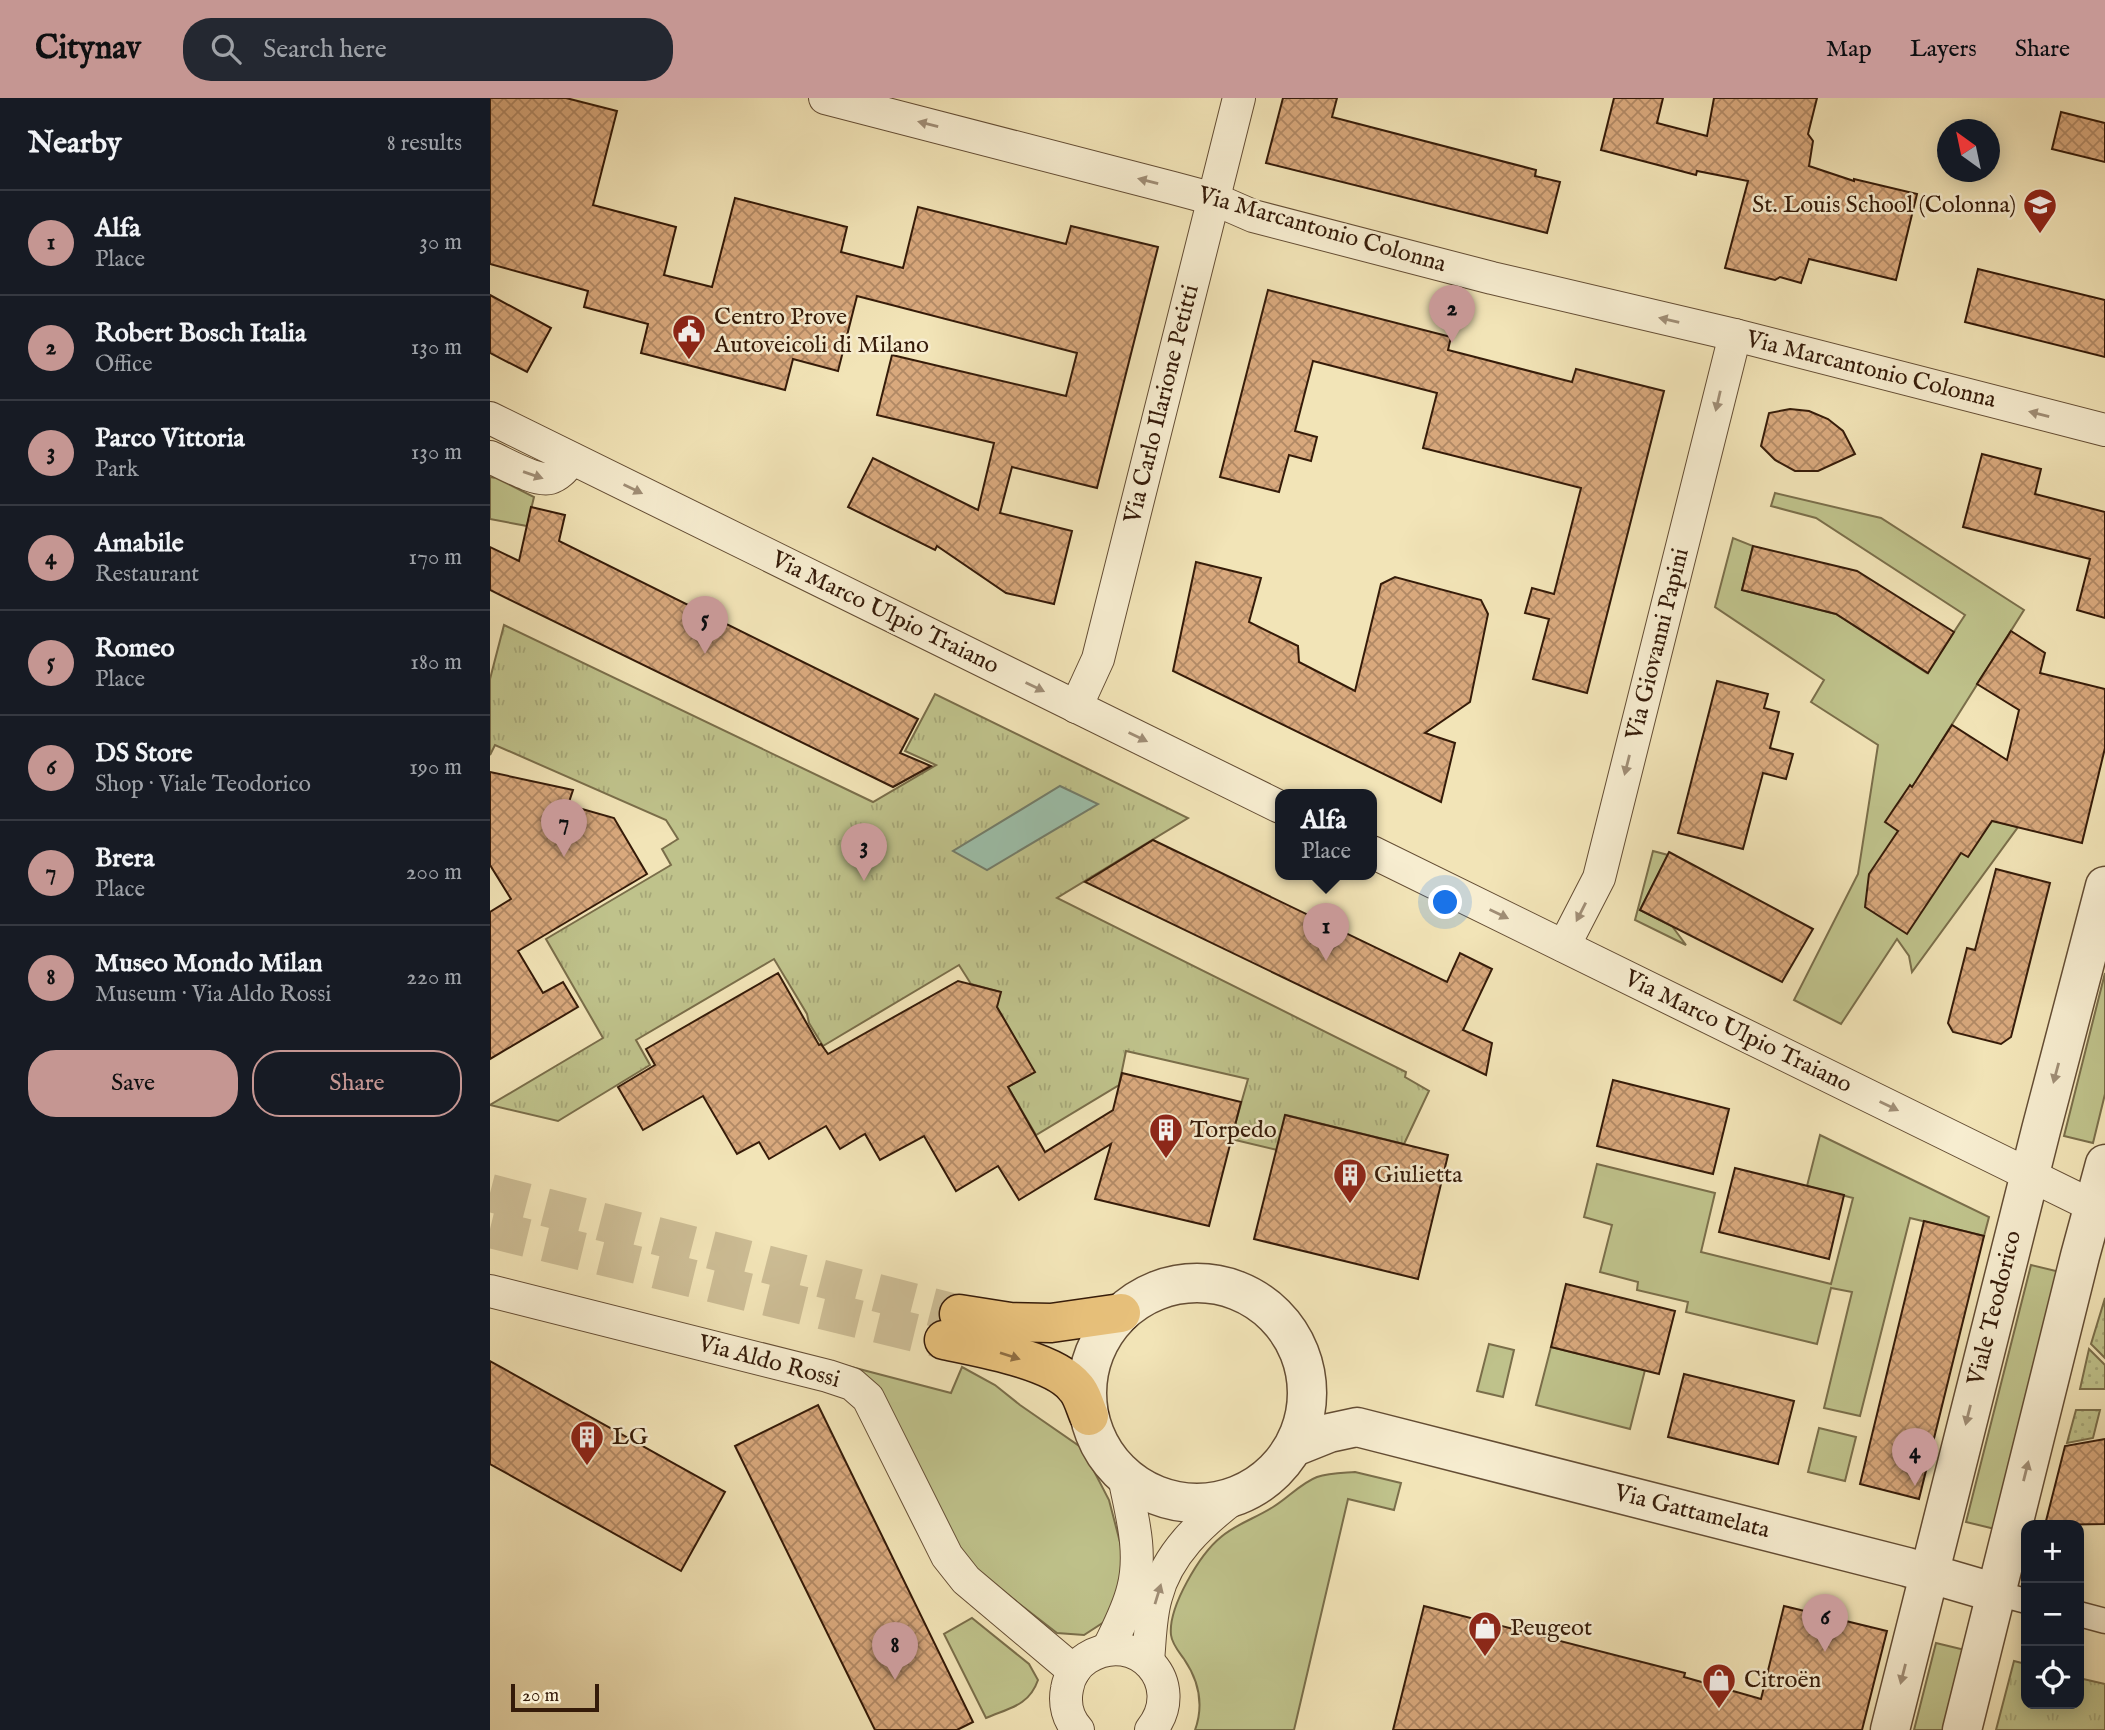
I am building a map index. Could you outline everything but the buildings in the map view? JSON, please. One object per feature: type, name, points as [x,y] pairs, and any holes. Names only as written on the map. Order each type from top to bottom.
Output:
[{"type":"highway","points":[[1089,1416],[1076,1387],[1059,1373],[1006,1354],[951,1327],[1010,1322],[1051,1323],[1121,1313]]},
{"type":"street","name":"Via Marcantonio Colonna","points":[[825,98],[1214,199],[1253,216],[1492,278],[1735,335],[2105,430]]},
{"type":"street","name":"Via Carlo Ilarione Petitti","points":[[1076,707],[1098,659],[1239,98]]},
{"type":"street","name":"Via Giovanni Papini","points":[[1564,946],[1599,878],[1735,335]]},
{"type":"street","name":"Via Marco Ulpio Traiano","points":[[490,418],[1275,805]]},
{"type":"street","points":[[490,457],[540,479],[550,478],[561,472],[572,459]]},
{"type":"street","name":"Via Marco Ulpio Traiano","points":[[1377,855],[2099,1209]]},
{"type":"street","name":"Viale Teodorico","points":[[1890,1730],[2029,1175],[2105,886]]},
{"type":"street","points":[[1962,1730],[2011,1597],[2080,1256],[2099,1209],[2105,1164]]},
{"type":"street","points":[[1148,1661],[1155,1598],[1169,1565],[1198,1528],[1235,1497],[1258,1485],[1279,1468],[1294,1447],[1306,1416],[1308,1381],[1299,1347],[1280,1318],[1252,1296],[1219,1283],[1184,1282],[1150,1292],[1121,1313],[1103,1335],[1091,1361],[1087,1389],[1089,1416],[1102,1448],[1124,1476],[1149,1492],[1177,1501],[1206,1503],[1235,1497]]},
{"type":"street","name":"Via Aldo Rossi","points":[[490,1291],[852,1384],[868,1398],[956,1569],[1074,1671]]},
{"type":"street","name":"Via Gattamelata","points":[[1308,1381],[1357,1427]]},
{"type":"street","name":"Via Gattamelata","points":[[1294,1447],[1329,1433],[1357,1427],[1928,1573],[2011,1597]]},
{"type":"street","points":[[1108,1649],[1128,1604],[1138,1564],[1136,1534],[1124,1476]]},
{"type":"street","points":[[2084,1615],[2105,1621]]},
{"type":"street","points":[[1078,1730],[1068,1712],[1065,1698],[1068,1684],[1083,1660],[1108,1649],[1136,1653],[1148,1661],[1158,1674],[1164,1690],[1164,1706],[1152,1730]]},
{"type":"green space","points":[[490,477],[534,497],[527,526],[490,519]]},
{"type":"green space","points":[[1775,493],[1881,518],[2024,610],[1922,772],[2002,823],[2018,827],[1912,972],[1909,956],[1897,939],[1841,1024],[1794,1000],[1858,874],[1878,745],[1811,702],[1824,680],[1715,607],[1733,538],[1753,546],[1742,590],[1836,614],[1927,673],[1965,615],[1816,518],[1771,506]]},
{"type":"green space","points":[[504,625],[873,802],[936,765],[905,751],[935,694],[1188,818],[1057,898],[1406,1072],[1405,1077],[1429,1091],[1404,1144],[1286,1115],[1277,1150],[1231,1139],[1248,1079],[1126,1051],[1119,1085],[1036,1135],[1008,1087],[1034,1072],[987,1045],[1000,992],[971,984],[959,965],[823,1046],[774,959],[636,1040],[650,1065],[558,1121],[490,1105],[603,1038],[546,939],[671,865],[662,849],[678,839],[666,820],[495,745],[490,755],[490,679]]},
{"type":"green space","points":[[1653,851],[1668,855],[1640,910],[1672,926],[1686,945],[1635,920]]},
{"type":"green space","points":[[2105,973],[2105,1094],[2093,1143],[2064,1136]]},
{"type":"green space","points":[[1820,1135],[1989,1217],[1984,1236],[1910,1218],[1860,1416],[1824,1408],[1852,1292],[1831,1288],[1817,1344],[1686,1312],[1688,1302],[1637,1290],[1638,1282],[1600,1272],[1612,1225],[1584,1217],[1597,1164],[1715,1193],[1701,1252],[1831,1284],[1853,1198],[1807,1186]]},
{"type":"green space","points":[[2031,1265],[2060,1272],[1995,1529],[1966,1522]]},
{"type":"green space","points":[[2105,1298],[2105,1358],[2091,1344]]},
{"type":"green space","points":[[1489,1344],[1514,1350],[1503,1397],[1477,1391]]},
{"type":"green space","points":[[1551,1347],[1645,1370],[1630,1429],[1536,1405]]},
{"type":"green space","points":[[2089,1349],[2105,1365],[2105,1389],[2080,1389]]},
{"type":"green space","points":[[840,1364],[951,1393],[962,1367],[995,1385],[1082,1448],[1109,1500],[1122,1550],[1122,1582],[1107,1620],[1084,1635],[1057,1633],[969,1565]]},
{"type":"green space","points":[[2076,1410],[2100,1410],[2093,1438],[2067,1443]]},
{"type":"green space","points":[[1819,1428],[1856,1437],[1845,1481],[1808,1472]]},
{"type":"green space","points":[[1355,1472],[1401,1483],[1394,1510],[1348,1499],[1294,1730],[1195,1730],[1199,1711],[1198,1693],[1189,1667],[1174,1645],[1171,1623],[1180,1596],[1195,1568],[1227,1532],[1273,1507],[1305,1483],[1322,1476]]},
{"type":"green space","points":[[972,1618],[1029,1664],[1038,1680],[1024,1701],[986,1718],[944,1634]]},
{"type":"green space","points":[[1936,1643],[1965,1650],[1945,1730],[1914,1730]]},
{"type":"green space","points":[[2014,1661],[2021,1663],[2021,1709],[2084,1709],[2084,1679],[2105,1684],[2105,1730],[1996,1730]]},
{"type":"shaded area","points":[[1060,786],[1098,804],[987,870],[953,851]]},
{"type":"tunnel","points":[[490,1193],[959,1314]]},
{"type":"tunnel","points":[[490,1229],[944,1340]]},
{"type":"place","name":"St. Louis School (Colonna)","points":[[2040,235]]},
{"type":"place","name":"Robert Bosch Italia","points":[[1452,343]]},
{"type":"place","name":"Centro Prove Autoveicoli di Milano","points":[[689,361]]},
{"type":"place","name":"Romeo","points":[[705,654]]},
{"type":"place","name":"Brera","points":[[564,857]]},
{"type":"place","name":"Parco Vittoria","points":[[864,881]]},
{"type":"place","name":"Alfa","points":[[1326,961]]},
{"type":"place","name":"Torpedo","points":[[1166,1160]]},
{"type":"place","name":"Giulietta","points":[[1350,1205]]},
{"type":"place","name":"LG","points":[[587,1467]]},
{"type":"place","name":"Amabile","points":[[1915,1486]]},
{"type":"place","name":"DS Store","points":[[1825,1652]]},
{"type":"place","name":"Peugeot","points":[[1485,1658]]},
{"type":"place","name":"Museo Mondo Milan","points":[[895,1680]]},
{"type":"place","name":"Citroën","points":[[1719,1710]]}]
